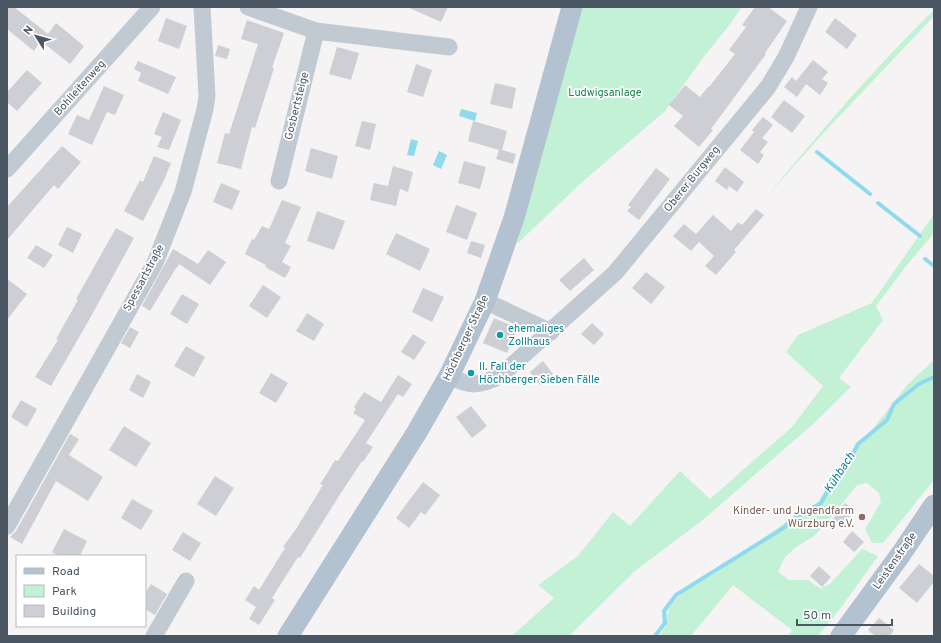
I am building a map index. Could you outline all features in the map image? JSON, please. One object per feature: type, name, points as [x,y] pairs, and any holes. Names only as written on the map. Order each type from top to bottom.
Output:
[{"type":"main road","name":"Höchberger Straße","points":[[288,636],[417,432],[449,376],[484,300],[514,218],[572,7]]},
{"type":"main road","name":"Leistenstraße","points":[[841,636],[901,554],[934,505]]},
{"type":"street","name":"Bohlleitenweg","points":[[7,169],[152,7]]},
{"type":"street","name":"Spessartstraße","points":[[7,526],[155,263],[183,192],[205,109],[207,96],[202,7]]},
{"type":"street","points":[[248,7],[316,31],[449,47]]},
{"type":"street","name":"Oberer Burgweg","points":[[449,376],[461,383],[473,385],[484,384],[500,376],[615,273],[768,87],[786,57],[809,7]]},
{"type":"street","name":"Gosbertsteige","points":[[279,181],[316,31]]},
{"type":"street","points":[[484,300],[550,332]]},
{"type":"street","points":[[154,636],[186,581]]},
{"type":"green space","name":"Ludwigsanlage","points":[[581,7],[742,7],[702,59],[665,111],[581,183],[517,244]]},
{"type":"green space","points":[[934,10],[934,16],[818,139],[768,195],[869,77]]},
{"type":"green space","points":[[934,214],[934,233],[907,265],[876,306],[883,320],[839,378],[851,387],[813,424],[704,519],[635,571],[569,636],[512,636],[554,598],[538,585],[578,556],[613,512],[630,526],[680,471],[710,499],[792,427],[823,386],[786,352],[798,335],[872,303]]},
{"type":"green space","points":[[934,360],[934,480],[883,543],[872,543],[865,529],[881,502],[879,493],[867,483],[857,485],[814,536],[795,548],[785,557],[778,572],[789,580],[808,580],[824,591],[821,588],[830,584],[862,549],[878,556],[840,609],[818,636],[788,636],[792,630],[733,585],[691,636],[659,636],[666,626],[670,606],[681,594],[716,573],[797,514],[816,505],[848,457],[876,425],[907,385]]},
{"type":"water","points":[[461,109],[477,113],[475,121],[459,116]]},
{"type":"water","points":[[411,139],[418,141],[414,156],[407,155]]},
{"type":"water","points":[[439,151],[447,155],[441,169],[433,165]]},
{"type":"building","points":[[7,7],[14,7],[48,34],[56,23],[84,46],[70,64],[41,41],[34,51],[7,29]]},
{"type":"building","points":[[407,7],[448,7],[441,22]]},
{"type":"building","points":[[755,7],[768,7],[787,21],[765,53],[766,54],[711,129],[713,130],[699,147],[674,126],[683,116],[669,105],[685,85],[700,97],[709,87],[735,54],[729,50],[746,27],[742,25]]},
{"type":"building","points":[[166,18],[187,26],[179,49],[158,41]]},
{"type":"building","points":[[835,18],[857,35],[847,49],[825,32]]},
{"type":"building","points":[[247,20],[284,33],[272,68],[274,68],[255,128],[252,127],[241,169],[217,163],[225,133],[229,134],[258,44],[241,39]]},
{"type":"building","points":[[218,45],[230,49],[227,59],[215,56]]},
{"type":"building","points":[[337,47],[359,53],[351,80],[329,74]]},
{"type":"building","points":[[813,60],[828,72],[822,79],[828,83],[820,95],[806,84],[797,97],[784,87],[792,77],[796,81]]},
{"type":"building","points":[[138,61],[176,77],[168,94],[138,81],[141,73],[134,69]]},
{"type":"building","points":[[416,64],[432,70],[423,97],[407,92]]},
{"type":"building","points":[[27,70],[42,83],[17,111],[7,102],[7,92]]},
{"type":"building","points":[[495,83],[516,88],[512,109],[490,104]]},
{"type":"building","points":[[104,86],[124,95],[115,115],[107,112],[92,145],[68,134],[77,115],[89,120]]},
{"type":"building","points":[[784,100],[805,116],[792,133],[771,117]]},
{"type":"building","points":[[163,112],[181,120],[169,150],[157,147],[162,137],[154,134]]},
{"type":"building","points":[[763,117],[773,125],[762,138],[768,142],[760,152],[764,155],[758,164],[740,150],[754,132],[752,130]]},
{"type":"building","points":[[362,121],[376,124],[370,150],[355,146]]},
{"type":"building","points":[[473,121],[507,131],[502,150],[516,154],[513,164],[496,159],[499,150],[468,141]]},
{"type":"building","points":[[62,146],[81,162],[58,189],[54,185],[7,240],[7,207]]},
{"type":"building","points":[[311,148],[338,156],[332,179],[305,171]]},
{"type":"building","points":[[154,156],[171,163],[143,221],[124,211],[140,180],[143,182]]},
{"type":"building","points":[[464,161],[486,167],[480,189],[458,183]]},
{"type":"building","points":[[393,166],[413,172],[408,192],[400,189],[396,206],[370,200],[374,183],[388,186]]},
{"type":"building","points":[[725,167],[744,182],[737,192],[729,186],[727,190],[715,181]]},
{"type":"building","points":[[656,168],[670,179],[639,220],[627,211],[631,207],[628,205]]},
{"type":"building","points":[[221,183],[240,191],[232,210],[213,202]]},
{"type":"building","points":[[282,200],[301,207],[285,243],[291,246],[282,262],[291,267],[285,278],[265,267],[266,265],[245,254],[252,239],[254,240],[262,226],[269,229]]},
{"type":"building","points":[[456,205],[477,213],[467,240],[446,232]]},
{"type":"building","points":[[756,209],[764,215],[734,250],[736,252],[716,275],[705,266],[714,256],[699,242],[691,251],[673,236],[684,224],[696,234],[713,215],[731,231],[738,222],[742,225]]},
{"type":"building","points":[[317,211],[345,221],[334,250],[307,241]]},
{"type":"building","points":[[67,227],[82,234],[73,253],[58,245]]},
{"type":"building","points":[[116,228],[134,238],[51,386],[35,377],[58,340],[56,339],[78,300],[76,299]]},
{"type":"building","points":[[396,233],[430,249],[420,271],[386,254]]},
{"type":"building","points":[[471,241],[485,245],[481,258],[467,253]]},
{"type":"building","points":[[36,245],[53,255],[44,268],[27,258]]},
{"type":"building","points":[[173,249],[198,264],[208,250],[226,262],[210,285],[179,264],[150,311],[142,306]]},
{"type":"building","points":[[584,258],[594,270],[570,291],[559,280]]},
{"type":"building","points":[[646,272],[665,287],[651,304],[632,288]]},
{"type":"building","points":[[7,279],[27,294],[7,320]]},
{"type":"building","points":[[263,285],[281,297],[267,318],[249,306]]},
{"type":"building","points":[[423,288],[444,297],[432,322],[412,312]]},
{"type":"building","points":[[182,294],[199,304],[187,324],[170,314]]},
{"type":"building","points":[[307,313],[324,324],[314,341],[296,331]]},
{"type":"building","name":"ehemaliges Zollhaus","points":[[494,318],[518,328],[507,353],[483,343]]},
{"type":"building","points":[[592,323],[604,334],[594,345],[581,334]]},
{"type":"building","points":[[130,327],[139,332],[130,348],[121,343]]},
{"type":"building","points":[[413,334],[426,342],[414,360],[401,352]]},
{"type":"building","points":[[186,346],[205,357],[194,377],[174,366]]},
{"type":"building","points":[[543,361],[553,374],[540,385],[530,372]]},
{"type":"building","points":[[271,373],[288,383],[276,403],[259,393]]},
{"type":"building","points":[[137,374],[151,382],[143,398],[129,390]]},
{"type":"building","points":[[398,375],[412,384],[403,397],[398,394],[366,443],[373,447],[363,462],[362,461],[300,558],[298,557],[272,598],[275,600],[259,625],[249,619],[256,607],[245,600],[254,586],[259,590],[285,548],[283,547],[323,485],[320,484],[335,460],[338,461],[365,420],[353,413],[356,409],[354,407],[364,392],[381,402]]},
{"type":"building","points":[[21,400],[37,409],[27,427],[11,417]]},
{"type":"building","points":[[471,406],[487,426],[472,438],[456,417]]},
{"type":"building","points":[[124,426],[151,443],[136,467],[109,450]]},
{"type":"building","points":[[70,434],[79,439],[69,455],[103,477],[88,501],[56,481],[22,544],[10,537],[16,531]]},
{"type":"building","points":[[215,476],[234,488],[216,516],[197,504]]},
{"type":"building","points":[[423,482],[440,495],[425,515],[421,512],[409,528],[396,518]]},
{"type":"building","points":[[132,499],[153,511],[141,530],[121,518]]},
{"type":"building","points":[[845,503],[854,510],[843,526],[833,519]]},
{"type":"building","points":[[64,529],[87,541],[80,555],[57,555],[52,552]]},
{"type":"building","points":[[852,531],[864,542],[854,552],[843,542]]},
{"type":"building","points":[[183,532],[201,543],[190,561],[172,550]]},
{"type":"building","points":[[919,564],[934,576],[934,582],[917,603],[899,588]]},
{"type":"building","points":[[819,566],[831,577],[822,587],[810,576]]},
{"type":"building","points":[[151,584],[167,594],[155,615],[146,610],[146,592]]},
{"type":"building","points":[[879,618],[894,630],[890,636],[875,636],[868,630]]},
{"type":"waterway","points":[[817,152],[870,194]]},
{"type":"waterway","points":[[878,203],[920,236]]},
{"type":"waterway","points":[[925,259],[934,266]]},
{"type":"waterway","name":"Kühbach","points":[[655,636],[665,623],[664,611],[676,595],[785,527],[790,521],[821,503],[841,467],[851,457],[858,444],[887,420],[894,404],[919,384],[934,377]]},
{"type":"place","name":"ehemaliges Zollhaus","points":[[500,335]]},
{"type":"place","name":"II. Fall der Höchberger Sieben Fälle","points":[[471,373]]},
{"type":"place","name":"Kinder- und Jugendfarm Würzburg e.V.","points":[[862,517]]}]
